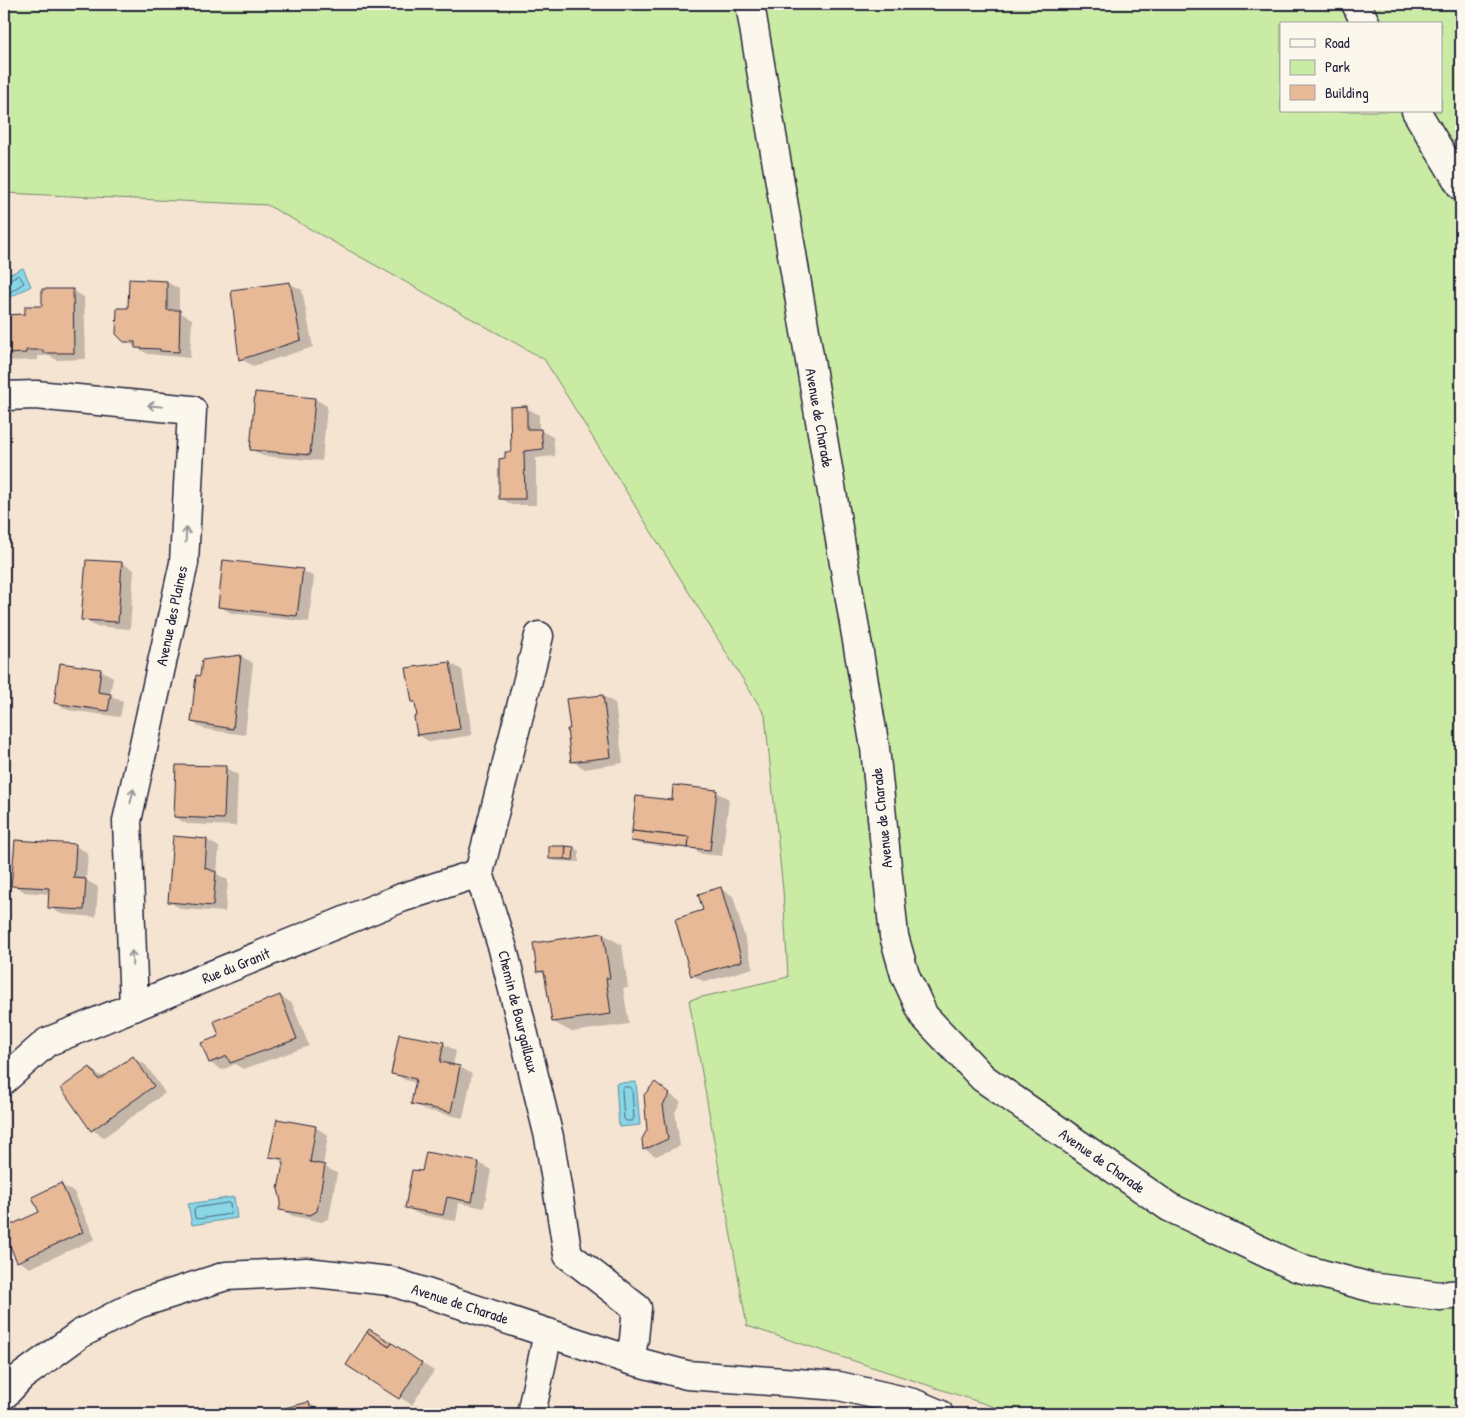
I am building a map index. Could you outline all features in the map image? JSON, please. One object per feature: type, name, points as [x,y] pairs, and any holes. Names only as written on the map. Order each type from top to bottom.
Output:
[{"type":"street","name":"Avenue de Charade","points":[[750,4],[875,748],[894,936],[905,976],[924,1016],[983,1078],[1169,1207],[1296,1267],[1370,1287],[1440,1296],[1461,1294]]},
{"type":"street","points":[[1356,4],[1365,22]]},
{"type":"street","points":[[1417,112],[1461,186]]},
{"type":"street","name":"Avenue des Plaines","points":[[4,396],[36,395],[192,410],[184,563],[127,821],[134,1007]]},
{"type":"street","points":[[480,873],[539,636]]},
{"type":"street","name":"Rue du Granit","points":[[4,1080],[46,1042],[401,898],[480,873]]},
{"type":"street","name":"Chemin de Bourgailloux","points":[[480,873],[503,949],[549,1137],[568,1255],[637,1308],[630,1360]]},
{"type":"street","name":"Avenue de Charade","points":[[4,1395],[21,1377],[80,1334],[138,1304],[226,1276],[306,1272],[390,1281],[630,1360],[687,1375],[839,1386],[913,1403],[939,1414]]},
{"type":"street","points":[[530,1414],[548,1333]]},
{"type":"green space","points":[[4,4],[1461,4],[1461,1414],[1016,1414],[747,1326],[689,1000],[788,977],[783,890],[765,715],[544,359],[267,205],[4,193]]},
{"type":"water","points":[[23,268],[31,286],[4,301],[4,277]]},
{"type":"water","points":[[636,1082],[640,1125],[619,1127],[616,1083]]},
{"type":"water","points":[[234,1197],[237,1218],[192,1225],[188,1204]]},
{"type":"building","points":[[129,279],[167,281],[167,310],[180,310],[179,352],[135,348],[135,342],[124,342],[116,334],[117,308],[128,308]]},
{"type":"building","points":[[290,282],[301,340],[239,360],[231,290]]},
{"type":"building","points":[[42,289],[73,289],[74,353],[43,353],[43,350],[26,350],[26,353],[4,354],[4,315],[25,314],[25,306],[42,306]]},
{"type":"building","points":[[255,392],[315,398],[310,455],[250,450]]},
{"type":"building","points":[[527,406],[527,429],[541,429],[543,449],[524,451],[525,499],[499,499],[499,459],[505,458],[505,452],[511,452],[510,407]]},
{"type":"building","points":[[86,560],[122,562],[118,622],[81,620]]},
{"type":"building","points":[[223,560],[303,569],[297,616],[218,607]]},
{"type":"building","points":[[241,655],[233,729],[191,722],[196,675],[200,676],[202,660]]},
{"type":"building","points":[[450,662],[460,729],[417,735],[414,717],[417,716],[415,702],[412,702],[406,668]]},
{"type":"building","points":[[60,663],[101,669],[98,692],[111,694],[108,711],[54,703]]},
{"type":"building","points":[[603,695],[611,757],[571,762],[567,729],[570,729],[566,699]]},
{"type":"building","points":[[176,765],[226,766],[224,819],[174,817]]},
{"type":"building","points":[[673,785],[717,790],[710,850],[688,848],[689,837],[632,831],[636,796],[672,800]]},
{"type":"building","points":[[632,831],[689,837],[688,848],[631,841]]},
{"type":"building","points":[[173,836],[207,839],[205,868],[216,872],[213,906],[168,902]]},
{"type":"building","points":[[15,840],[76,844],[74,878],[86,879],[84,910],[48,908],[49,888],[11,886]]},
{"type":"building","points":[[549,846],[566,846],[565,859],[549,859]]},
{"type":"building","points":[[566,846],[574,847],[573,860],[565,859]]},
{"type":"building","points":[[721,887],[742,961],[691,976],[675,919],[703,910],[698,894]]},
{"type":"building","points":[[603,933],[610,978],[606,978],[611,1014],[552,1022],[544,971],[537,972],[533,943]]},
{"type":"building","points":[[280,995],[297,1039],[230,1063],[227,1056],[209,1063],[201,1043],[219,1036],[214,1021]]},
{"type":"building","points":[[399,1034],[444,1042],[440,1062],[460,1066],[451,1112],[411,1104],[416,1079],[391,1074]]},
{"type":"building","points":[[133,1056],[154,1086],[91,1131],[61,1088],[90,1067],[99,1080]]},
{"type":"building","points":[[655,1082],[670,1094],[663,1105],[668,1139],[643,1150],[642,1139],[647,1130],[644,1095]]},
{"type":"building","points":[[277,1119],[316,1126],[310,1162],[325,1165],[317,1211],[310,1215],[279,1210],[281,1201],[278,1189],[284,1159],[269,1157]]},
{"type":"building","points":[[426,1152],[479,1162],[472,1202],[447,1197],[443,1215],[405,1208],[412,1170],[422,1171]]},
{"type":"building","points":[[61,1183],[83,1232],[17,1262],[4,1228],[39,1212],[32,1197]]},
{"type":"building","points":[[369,1329],[392,1343],[389,1347],[367,1332]]},
{"type":"building","points":[[367,1332],[389,1347],[392,1343],[422,1363],[399,1399],[346,1365]]},
{"type":"building","points":[[309,1402],[312,1414],[277,1414],[276,1410]]}]
